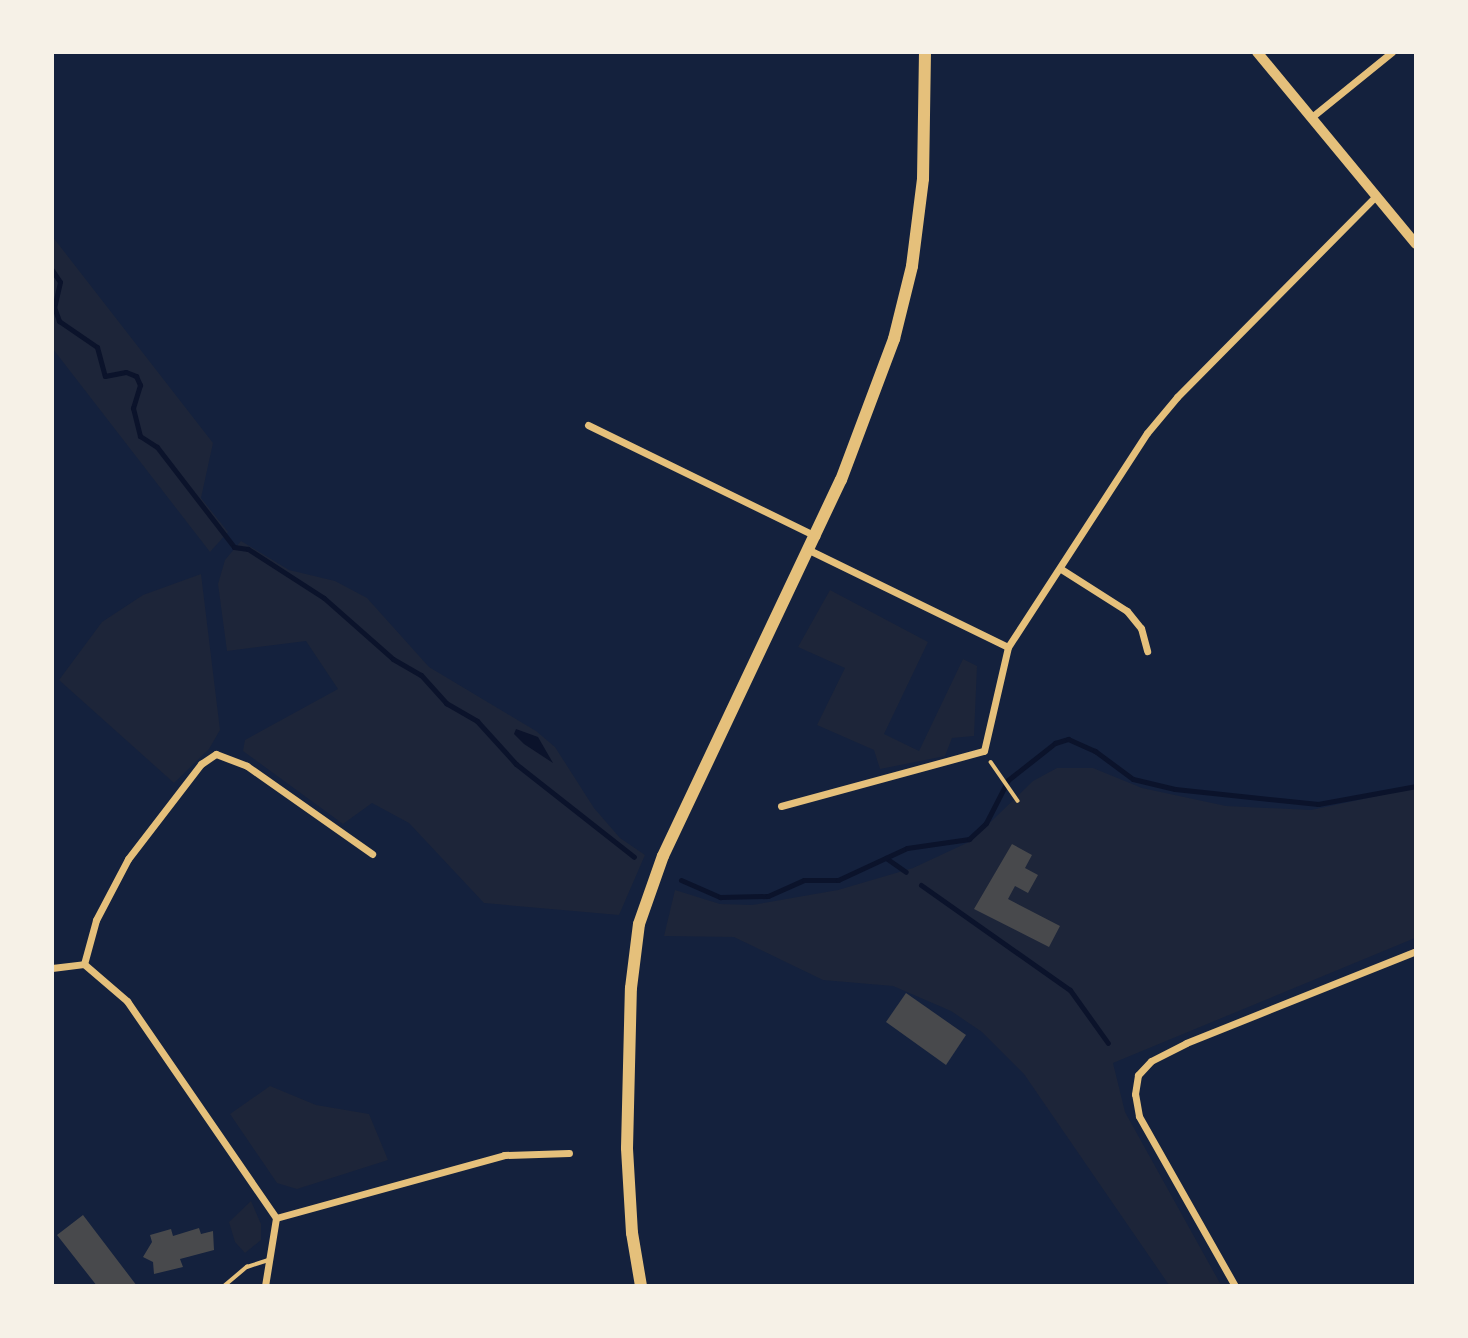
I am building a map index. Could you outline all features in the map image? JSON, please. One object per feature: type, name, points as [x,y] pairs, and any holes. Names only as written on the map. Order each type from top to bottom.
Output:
[{"type":"main road","points":[[641,1286],[632,1233],[627,1147],[632,988],[639,924],[663,856],[816,536],[886,363],[912,266],[923,179],[925,52]]},
{"type":"street","points":[[1256,52],[1313,116],[1416,244]]},
{"type":"street","points":[[1313,116],[1392,52]]},
{"type":"street","points":[[780,806],[984,751],[1008,646],[1161,414],[1377,195]]},
{"type":"street","points":[[588,425],[816,536]]},
{"type":"street","points":[[808,550],[1008,646]]},
{"type":"street","points":[[1061,569],[1127,611],[1141,628],[1147,651]]},
{"type":"street","points":[[84,964],[96,920],[128,859],[201,764],[216,754],[247,766],[372,854]]},
{"type":"street","points":[[1235,1286],[1139,1116],[1136,1084],[1151,1061],[1186,1043],[1416,951]]},
{"type":"street","points":[[52,968],[84,964],[127,1001],[276,1218],[265,1286]]},
{"type":"street","points":[[276,1218],[504,1155],[569,1153]]},
{"type":"lane","points":[[225,1286],[247,1267],[269,1259]]},
{"type":"path","points":[[984,751],[999,777],[1018,801]]},
{"type":"shaded area","points":[[52,236],[213,443],[201,498],[228,532],[210,552],[53,349]]},
{"type":"shaded area","points":[[241,541],[289,570],[335,581],[367,598],[429,667],[536,731],[555,747],[594,808],[620,838],[645,855],[619,915],[484,903],[409,823],[372,803],[343,824],[243,751],[245,740],[338,689],[306,641],[227,651],[218,584],[225,560]]},
{"type":"shaded area","points":[[201,574],[220,730],[209,749],[174,783],[59,680],[102,622],[143,595]]},
{"type":"shaded area","points":[[830,590],[928,642],[884,734],[919,751],[963,659],[977,666],[974,736],[952,738],[945,756],[880,769],[874,750],[817,725],[845,668],[798,647]]},
{"type":"shaded area","points":[[516,729],[538,737],[553,763],[524,744],[514,734]]},
{"type":"shaded area","points":[[1057,768],[1093,768],[1142,788],[1226,806],[1311,810],[1415,788],[1415,938],[1113,1063],[1125,1112],[1221,1285],[1169,1285],[1024,1074],[982,1032],[951,1011],[893,986],[823,980],[734,937],[664,936],[675,890],[720,904],[752,905],[838,890],[913,868],[971,841],[1033,781]]},
{"type":"shaded area","points":[[270,1086],[316,1105],[369,1114],[388,1160],[297,1189],[277,1183],[230,1114]]},
{"type":"shaded area","points":[[251,1201],[261,1224],[261,1240],[245,1253],[235,1242],[229,1222]]},
{"type":"building","points":[[1012,844],[1032,855],[1025,868],[1038,875],[1028,893],[1015,886],[1008,899],[1060,926],[1049,947],[974,909]]},
{"type":"building","points":[[906,993],[966,1035],[946,1065],[886,1022]]},
{"type":"building","points":[[83,1215],[137,1286],[97,1286],[57,1235]]},
{"type":"building","points":[[199,1228],[201,1234],[213,1231],[214,1250],[180,1259],[183,1267],[154,1274],[153,1262],[143,1257],[152,1242],[150,1235],[171,1229],[173,1236]]},
{"type":"waterway","points":[[52,270],[60,282],[54,307],[59,321],[97,347],[105,376],[126,372],[136,376],[140,385],[133,408],[140,436],[157,447],[234,547],[248,549],[324,598],[393,659],[421,675],[446,703],[477,721],[516,764],[634,857]]},
{"type":"waterway","points":[[681,880],[720,897],[768,896],[804,880],[838,880],[907,848],[969,839],[986,823],[1008,780],[1055,743],[1068,739],[1095,751],[1133,779],[1175,789],[1318,804],[1416,786]]},
{"type":"waterway","points":[[886,858],[906,872]]},
{"type":"waterway","points":[[921,885],[1070,990],[1108,1043]]}]
